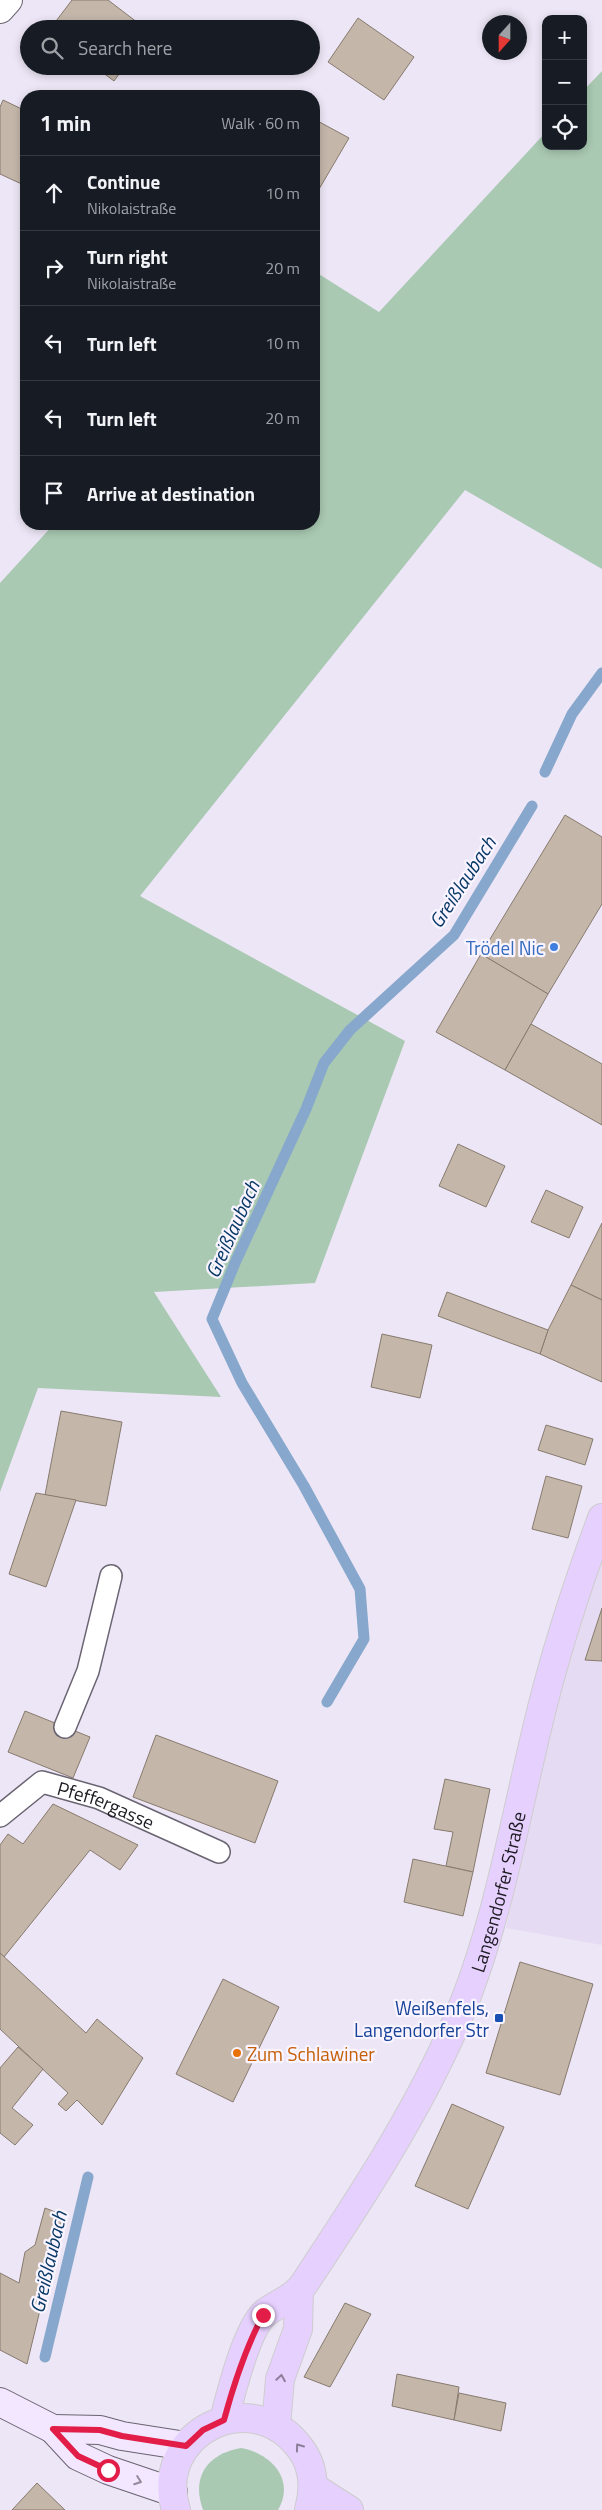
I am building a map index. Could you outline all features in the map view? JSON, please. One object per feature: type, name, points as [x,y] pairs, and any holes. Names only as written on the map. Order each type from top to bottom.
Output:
[{"type":"main road","name":"Langendorfer Straße","points":[[224,2420],[234,2382],[248,2344],[263,2315],[299,2291],[352,2211],[396,2137],[454,2028],[474,1978],[498,1900],[542,1707],[586,1561],[602,1518]]},
{"type":"main road","points":[[276,2426],[280,2379],[298,2329],[299,2291]]},
{"type":"main road","points":[[0,2402],[53,2429],[78,2456],[175,2501],[175,2468],[186,2446],[203,2430],[224,2420],[252,2418],[276,2426],[287,2433],[303,2452],[308,2462],[311,2498],[349,2510]]},
{"type":"main road","points":[[53,2429],[100,2430],[122,2436],[186,2446]]},
{"type":"street","points":[[0,9],[8,0]]},
{"type":"lane","points":[[65,1727],[88,1671],[111,1576]]},
{"type":"lane","name":"Pfeffergasse","points":[[0,1816],[45,1775],[219,1852]]},
{"type":"shaded area","points":[[602,1558],[602,1945],[506,1928],[568,1656]]},
{"type":"green space","points":[[602,71],[602,569],[465,490],[140,896],[405,1041],[315,1283],[154,1292],[221,1397],[38,1388],[0,1492],[0,583],[49,530],[320,530],[320,275],[379,312],[542,136],[542,150],[587,150],[587,87]]},
{"type":"green space","points":[[241,2448],[262,2455],[277,2469],[282,2478],[284,2488],[283,2499],[278,2510],[203,2510],[199,2487],[205,2469],[219,2456]]},
{"type":"building","points":[[72,0],[108,0],[134,20],[57,20]]},
{"type":"building","points":[[358,18],[414,57],[384,100],[328,62]]},
{"type":"building","points":[[106,75],[118,75],[114,81]]},
{"type":"building","points":[[3,100],[20,108],[20,183],[0,174],[0,107]]},
{"type":"building","points":[[320,122],[349,138],[320,187]]},
{"type":"building","points":[[565,815],[602,837],[602,904],[548,994],[481,954]]},
{"type":"building","points":[[481,954],[548,994],[505,1070],[436,1032]]},
{"type":"building","points":[[531,1024],[602,1064],[602,1125],[505,1070]]},
{"type":"building","points":[[458,1144],[505,1166],[486,1207],[439,1186]]},
{"type":"building","points":[[546,1190],[583,1207],[569,1238],[531,1222]]},
{"type":"building","points":[[602,1223],[602,1300],[571,1285]]},
{"type":"building","points":[[571,1285],[602,1300],[602,1382],[540,1354],[548,1330]]},
{"type":"building","points":[[447,1292],[548,1330],[540,1354],[438,1316]]},
{"type":"building","points":[[382,1334],[432,1345],[420,1398],[371,1387]]},
{"type":"building","points":[[61,1411],[122,1422],[106,1506],[45,1495]]},
{"type":"building","points":[[546,1425],[593,1439],[585,1465],[538,1450]]},
{"type":"building","points":[[546,1476],[582,1486],[568,1538],[532,1529]]},
{"type":"building","points":[[36,1493],[76,1500],[46,1587],[9,1574]]},
{"type":"building","points":[[602,1608],[602,1661],[585,1660]]},
{"type":"building","points":[[25,1711],[90,1737],[73,1778],[8,1752]]},
{"type":"building","points":[[156,1735],[278,1781],[255,1843],[133,1797]]},
{"type":"building","points":[[445,1779],[490,1789],[473,1872],[446,1866],[453,1832],[434,1829]]},
{"type":"building","points":[[53,1804],[138,1845],[120,1870],[90,1850],[4,1957],[0,1953],[0,1845],[8,1834],[23,1844]]},
{"type":"building","points":[[413,1859],[473,1872],[463,1916],[404,1902]]},
{"type":"building","points":[[0,1953],[86,2033],[97,2019],[143,2058],[102,2125],[77,2100],[66,2111],[58,2104],[68,2093],[0,2029]]},
{"type":"building","points":[[520,1962],[593,1984],[560,2095],[486,2073]]},
{"type":"building","points":[[223,1979],[279,2007],[233,2102],[176,2074]]},
{"type":"building","points":[[18,2047],[43,2069],[12,2108],[33,2125],[15,2145],[0,2133],[0,2068]]},
{"type":"building","points":[[452,2104],[504,2127],[468,2209],[415,2186]]},
{"type":"building","points":[[45,2208],[63,2215],[27,2364],[0,2350],[0,2273],[19,2283],[25,2252],[35,2245]]},
{"type":"building","points":[[345,2303],[371,2314],[330,2387],[304,2377]]},
{"type":"building","points":[[397,2374],[459,2387],[454,2420],[392,2406]]},
{"type":"building","points":[[459,2393],[506,2403],[501,2431],[454,2420]]},
{"type":"building","points":[[37,2483],[65,2510],[12,2510]]},
{"type":"waterway","name":"Greißlaubach","points":[[545,772],[572,714],[602,673]]},
{"type":"waterway","name":"Greißlaubach","points":[[327,1702],[364,1639],[360,1589],[304,1486],[242,1383],[212,1319],[235,1263],[306,1109],[324,1063],[350,1030],[454,935],[532,806]]},
{"type":"waterway","name":"Greißlaubach","points":[[45,2357],[88,2177]]},
{"type":"place","name":"Trödel Nic","points":[[554,947]]},
{"type":"place","name":"Weißenfels, Langendorfer Str","points":[[499,2018]]},
{"type":"place","name":"Zum Schlawiner","points":[[237,2053]]},
{"type":"route","points":[[108,2470],[78,2456],[53,2429],[100,2430],[122,2436],[186,2446],[203,2430],[224,2420],[234,2382],[248,2344],[263,2315]]}]
